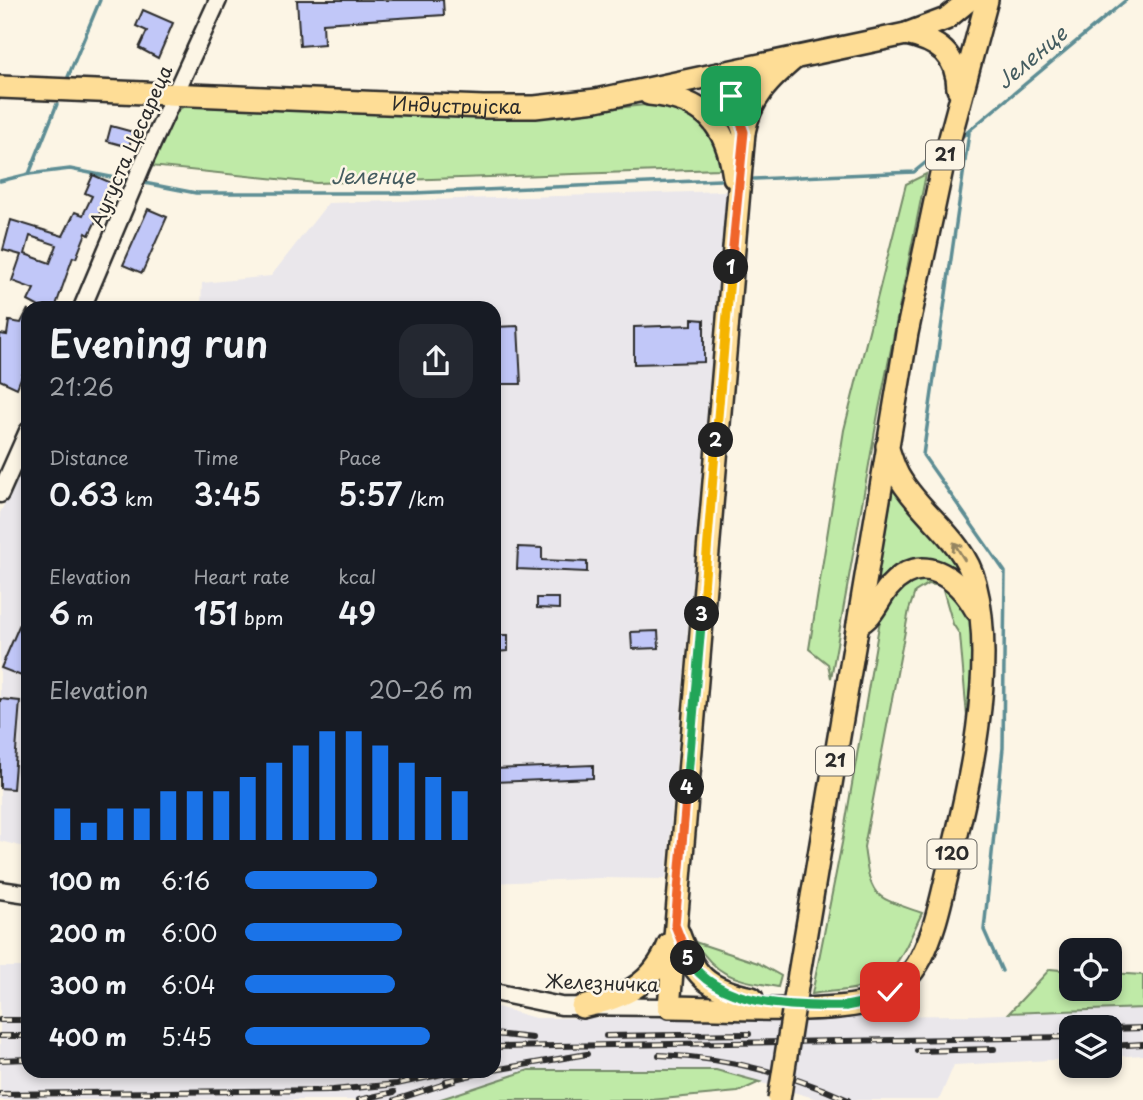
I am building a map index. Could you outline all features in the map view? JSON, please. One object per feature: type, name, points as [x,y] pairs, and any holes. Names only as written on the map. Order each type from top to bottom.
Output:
[{"type":"main road","name":"Индустријска","points":[[0,87],[518,107],[575,103],[906,34],[946,19],[969,0]]},
{"type":"main road","name":"21","points":[[779,1100],[887,446],[926,239],[958,100],[987,0]]},
{"type":"main road","points":[[906,34],[929,39],[948,53],[957,72],[958,100]]},
{"type":"main road","points":[[669,1007],[737,189],[744,132],[751,109],[761,90],[796,57]]},
{"type":"main road","points":[[712,76],[733,100],[744,132]]},
{"type":"main road","points":[[712,76],[721,130],[737,189]]},
{"type":"main road","points":[[633,93],[663,95],[686,102],[708,114],[721,130]]},
{"type":"main road","name":"120","points":[[669,1007],[851,1005],[884,996],[911,973],[928,944],[971,767],[981,677],[979,615],[975,580],[967,565],[954,543],[899,478],[887,446]]},
{"type":"main road","points":[[858,624],[868,618],[893,583],[908,573],[925,570],[941,573],[960,585],[979,615]]},
{"type":"main road","points":[[675,925],[691,964],[714,987],[731,994],[806,1007]]},
{"type":"main road","points":[[582,1007],[618,999],[641,985],[662,961],[675,925]]},
{"type":"street","name":"Аугуста Цесареца","points":[[85,301],[218,0]]},
{"type":"street","points":[[0,494],[21,447]]},
{"type":"street","points":[[0,890],[21,893]]},
{"type":"street","name":"Железничка","points":[[501,994],[539,1003],[582,1007],[669,1007]]},
{"type":"shaded area","points":[[726,191],[666,879],[599,878],[501,883],[501,301],[201,301],[202,283],[271,276],[328,203]]},
{"type":"shaded area","points":[[21,469],[21,846],[0,841],[0,513]]},
{"type":"shaded area","points":[[0,967],[21,967],[21,1078],[501,1078],[501,1008],[535,1018],[975,1015],[1143,1008],[1143,1055],[1122,1056],[1122,1015],[1059,1015],[1059,1060],[954,1065],[939,1100],[821,1100],[716,1070],[529,1070],[438,1100],[0,1100]]},
{"type":"green space","points":[[191,101],[578,112],[645,105],[690,109],[715,145],[720,169],[316,183],[150,166],[176,112]]},
{"type":"green space","points":[[926,174],[878,414],[831,678],[828,664],[809,649],[844,430],[906,184]]},
{"type":"green space","points":[[893,488],[910,502],[962,569],[937,562],[908,563],[876,581]]},
{"type":"green space","points":[[937,576],[960,601],[970,619],[973,654],[967,717],[960,635],[953,624],[942,586],[928,584],[915,592],[909,610],[864,847],[869,877],[878,894],[884,899],[922,913],[903,953],[882,978],[859,988],[812,994],[842,843],[880,620],[890,602],[902,589],[917,580]]},
{"type":"green space","points":[[695,942],[758,963],[781,976],[778,987],[730,976],[712,964]]},
{"type":"green space","points":[[1050,969],[1059,970],[1059,1001],[1122,1001],[1122,974],[1143,975],[1143,1008],[1009,1013]]},
{"type":"green space","points":[[529,1070],[716,1070],[760,1082],[738,1092],[651,1100],[438,1100]]},
{"type":"building","points":[[297,0],[443,0],[444,15],[323,23],[324,44],[300,46]]},
{"type":"building","points":[[143,10],[173,23],[158,58],[139,48],[147,31],[136,26]]},
{"type":"building","points":[[111,126],[133,132],[129,147],[107,141]]},
{"type":"building","points":[[93,175],[114,184],[89,235],[86,233],[76,258],[73,257],[57,301],[28,301],[34,289],[12,281],[21,255],[3,250],[11,220],[63,236],[75,212],[83,215],[92,196],[85,193]],"holes":[[[30,236],[57,245],[50,263],[25,254]]]},
{"type":"building","points":[[148,209],[167,217],[142,273],[123,265]]},
{"type":"building","points":[[692,319],[704,320],[704,362],[634,364],[634,327],[692,325]]},
{"type":"building","points":[[9,321],[21,323],[21,378],[17,388],[0,380],[0,334],[7,335]]},
{"type":"building","points":[[518,326],[521,384],[501,384],[501,327]]},
{"type":"building","points":[[518,547],[542,548],[542,560],[587,562],[587,572],[517,569]]},
{"type":"building","points":[[537,598],[559,598],[559,609],[537,608]]},
{"type":"building","points":[[21,621],[21,676],[1,668]]},
{"type":"building","points":[[658,631],[659,648],[632,649],[631,632]]},
{"type":"building","points":[[501,635],[508,635],[508,651],[501,652]]},
{"type":"building","points":[[0,699],[20,701],[13,789],[0,788]]},
{"type":"building","points":[[593,765],[593,778],[501,782],[501,769]]},
{"type":"waterway","points":[[68,77],[100,0]]},
{"type":"waterway","name":"Јеленце","points":[[959,139],[1126,0]]},
{"type":"waterway","points":[[0,181],[29,174],[57,104]]},
{"type":"waterway","points":[[969,133],[923,455],[1005,572],[1003,748],[984,930],[1002,971]]},
{"type":"waterway","name":"Јеленце","points":[[754,179],[914,172],[930,159]]},
{"type":"waterway","name":"Јеленце","points":[[29,174],[70,169],[131,181]]},
{"type":"waterway","name":"Јеленце","points":[[139,182],[196,193],[414,193],[720,180]]},
{"type":"railway","points":[[0,1020],[21,1020]]},
{"type":"railway","points":[[1122,1029],[1143,1028]]},
{"type":"railway","points":[[606,1036],[749,1034]]},
{"type":"railway","points":[[501,1035],[532,1038]]},
{"type":"railway","points":[[0,1036],[21,1036]]},
{"type":"railway","points":[[501,1047],[1059,1037]]},
{"type":"railway","points":[[1122,1045],[1143,1044]]},
{"type":"railway","points":[[917,1051],[994,1049]]},
{"type":"railway","points":[[501,1069],[587,1054]]},
{"type":"railway","points":[[659,1055],[708,1059],[756,1068],[848,1100]]},
{"type":"railway","points":[[0,1060],[21,1059]]},
{"type":"railway","points":[[0,1094],[333,1090],[397,1084],[424,1078]]},
{"type":"railway","points":[[446,1081],[459,1078]]},
{"type":"railway","points":[[395,1100],[454,1081]]},
{"type":"railway","points":[[359,1100],[394,1092]]},
{"type":"route","points":[[731,96],[744,132],[675,925],[687,958],[695,970],[714,987],[731,994],[806,1007],[851,1005],[876,1000],[890,992]]}]
